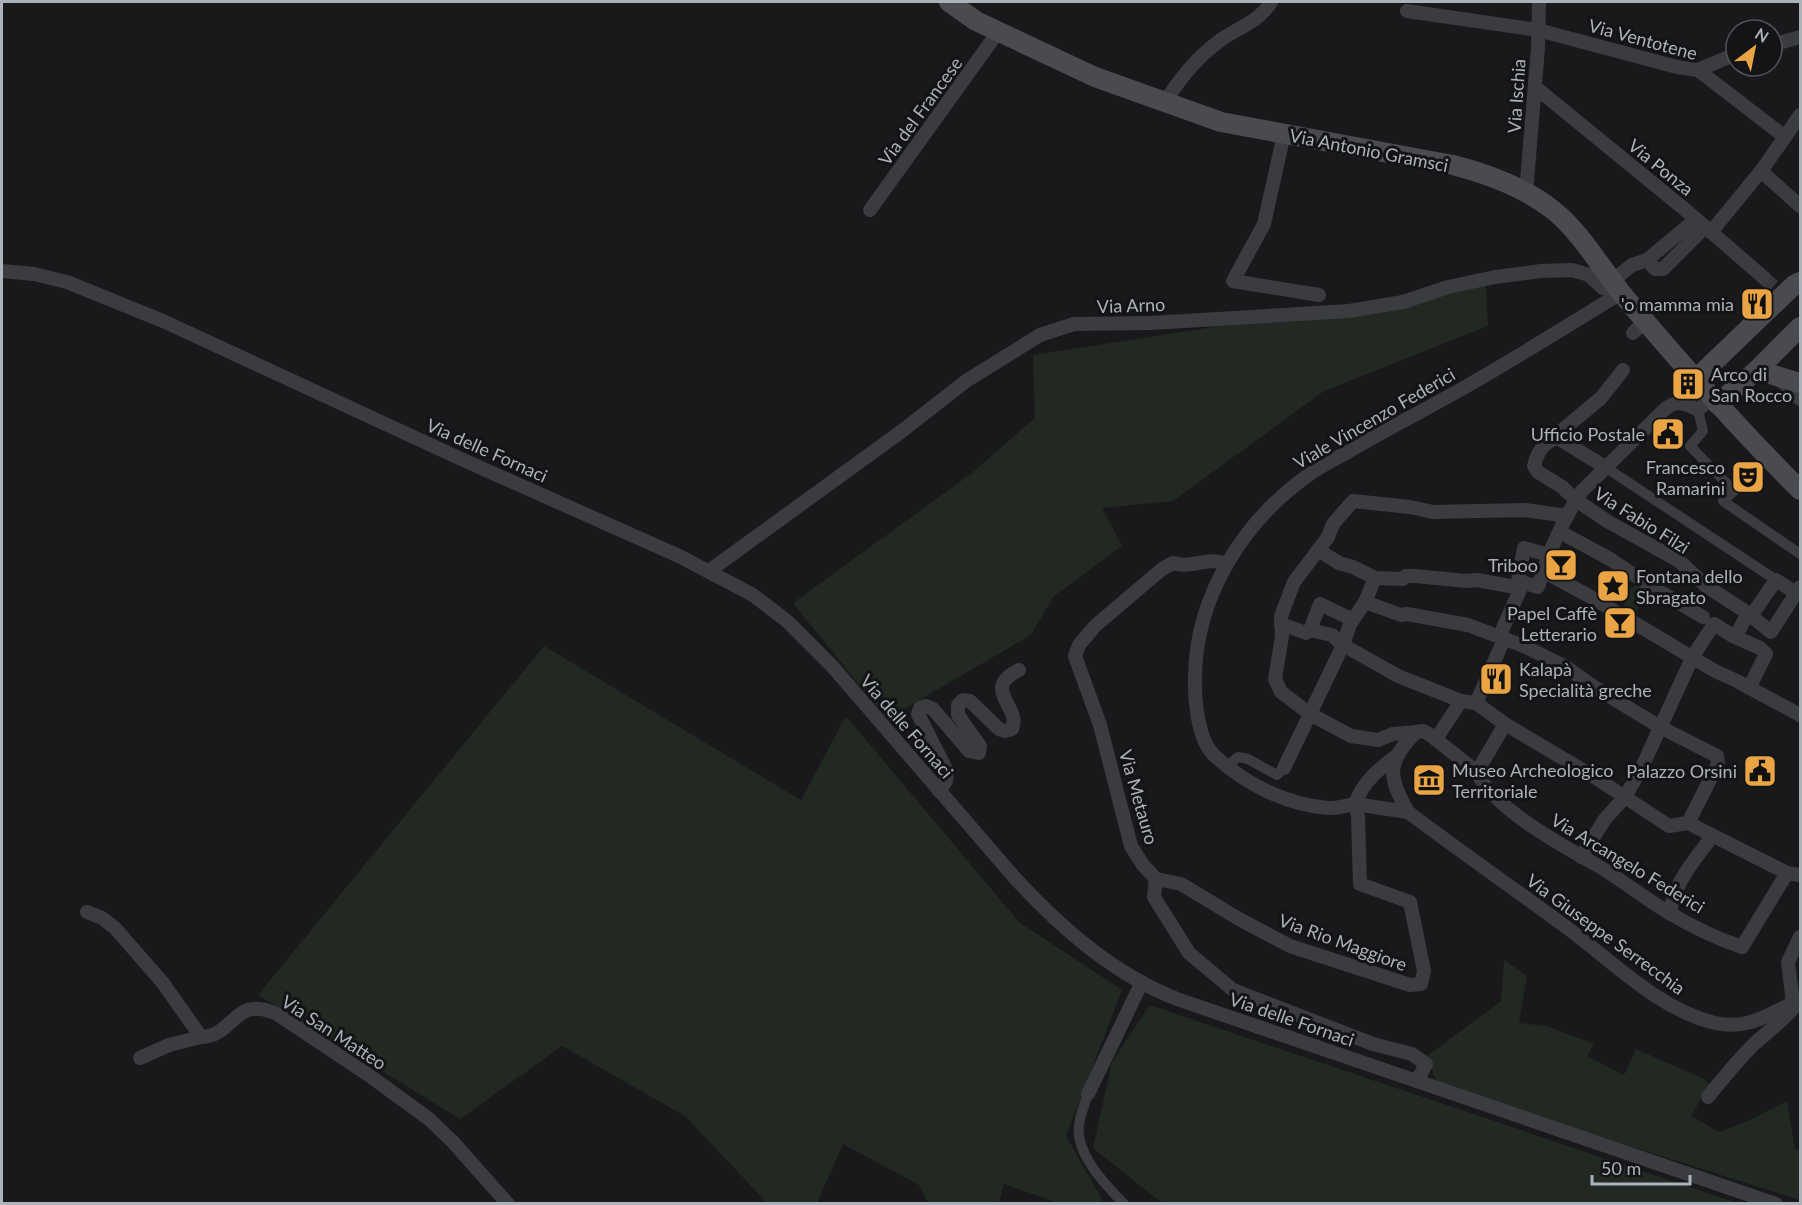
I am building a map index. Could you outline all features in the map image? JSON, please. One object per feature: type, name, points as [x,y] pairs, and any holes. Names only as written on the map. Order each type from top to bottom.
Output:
[{"type":"main road","name":"Via Antonio Gramsci","points":[[949,2],[976,21],[1095,77],[1221,122],[1453,165],[1490,176],[1526,193],[1552,209],[1565,221],[1617,287],[1639,327],[1696,378],[1709,404],[1800,490]]},
{"type":"main road","points":[[1696,378],[1780,292],[1800,282]]},
{"type":"main road","points":[[1709,404],[1757,370],[1798,333]]},
{"type":"main road","points":[[1757,370],[1800,383]]},
{"type":"street","points":[[1165,102],[1184,72],[1221,40],[1249,23],[1267,8],[1270,2]]},
{"type":"street","name":"Via Ischia","points":[[1526,193],[1539,30],[1539,2]]},
{"type":"street","name":"Via Ventotene","points":[[1407,11],[1539,30],[1677,67],[1698,70],[1785,137]]},
{"type":"street","name":"Via del Francese","points":[[870,210],[998,32]]},
{"type":"street","points":[[1784,42],[1800,37]]},
{"type":"street","points":[[1698,70],[1724,59]]},
{"type":"street","name":"Via Ponza","points":[[1535,87],[1704,226],[1762,277]]},
{"type":"street","points":[[1704,226],[1761,171],[1800,115]]},
{"type":"street","points":[[1284,134],[1264,224],[1233,281],[1319,296]]},
{"type":"street","points":[[1761,171],[1800,206]]},
{"type":"street","name":"Viale Vincenzo Federici","points":[[1408,812],[1355,804],[1330,809],[1291,801],[1226,767],[1210,753],[1199,724],[1194,702],[1196,657],[1202,623],[1217,582],[1244,538],[1277,500],[1308,474],[1468,385],[1617,287],[1632,265],[1647,260],[1704,226]]},
{"type":"street","name":"Via Arno","points":[[709,571],[902,431],[966,381],[1040,334],[1074,324],[1151,323],[1349,311],[1403,302],[1495,277],[1541,271],[1572,270],[1589,275],[1603,288],[1617,287]]},
{"type":"street","name":"Via delle Fornaci","points":[[2,271],[34,274],[67,282],[163,321],[709,571],[753,595],[793,626],[832,666],[1014,877],[1052,915],[1089,947],[1142,982],[1177,999],[1776,1203]]},
{"type":"street","points":[[1623,370],[1601,398],[1560,432],[1558,438],[1776,580],[1798,590],[1771,632],[1752,616],[1776,580]]},
{"type":"street","points":[[1778,376],[1800,399]]},
{"type":"street","points":[[1318,550],[1339,563],[1375,578],[1403,579],[1406,576],[1416,576],[1538,587],[1549,555],[1576,500],[1605,467],[1671,404],[1682,402],[1709,404],[1704,431],[1690,446],[1734,491],[1724,501],[1800,554]]},
{"type":"street","name":"Via Fabio Filzi","points":[[1558,438],[1550,440],[1537,456],[1534,466],[1538,472],[1562,487],[1607,522],[1679,561],[1706,586],[1748,614],[1737,634],[1733,636]]},
{"type":"street","points":[[1416,732],[1393,734],[1378,740],[1351,736],[1307,719],[1281,692],[1275,679],[1281,636],[1281,616],[1294,582],[1328,537],[1333,524],[1353,501],[1433,512],[1525,510],[1567,516]]},
{"type":"street","points":[[1560,532],[1610,559],[1733,636],[1760,648],[1766,654],[1749,688]]},
{"type":"street","points":[[1522,586],[1518,581],[1524,548],[1549,555]]},
{"type":"street","name":"Via Metauro","points":[[1156,879],[1143,865],[1131,846],[1100,725],[1075,656],[1079,645],[1095,626],[1173,562],[1185,566],[1215,560],[1227,564]]},
{"type":"street","points":[[1543,571],[1693,656],[1715,671],[1800,715]]},
{"type":"street","points":[[1226,767],[1238,757],[1248,759],[1277,775],[1284,768],[1375,578]]},
{"type":"street","points":[[1504,639],[1501,634],[1522,586]]},
{"type":"street","points":[[1365,603],[1401,615],[1407,614],[1468,625],[1526,647],[1558,663],[1660,727],[1717,756],[1718,764],[1688,823]]},
{"type":"street","points":[[1281,624],[1306,633],[1310,630],[1320,604],[1353,620]]},
{"type":"street","points":[[1581,857],[1605,819],[1625,797],[1710,621]]},
{"type":"street","points":[[1310,630],[1332,635],[1343,645],[1398,676],[1472,701],[1669,826],[1688,823],[1796,874]]},
{"type":"street","points":[[1436,739],[1472,701],[1504,639]]},
{"type":"street","points":[[939,791],[946,781],[947,771],[918,714],[920,708],[926,706],[933,709],[969,751],[979,753],[980,746],[958,715],[958,705],[963,700],[970,700],[999,729],[1005,731],[1012,729],[1014,722],[1002,685],[1006,677],[1019,670]]},
{"type":"street","points":[[1477,772],[1505,724]]},
{"type":"street","name":"Via Arcangelo Federici","points":[[1416,732],[1423,731],[1436,739],[1477,772],[1488,789],[1501,802],[1538,830],[1671,914],[1742,947],[1796,874]]},
{"type":"street","points":[[1408,812],[1396,792],[1393,780],[1394,762],[1416,732]]},
{"type":"street","points":[[1355,804],[1366,782],[1399,754]]},
{"type":"street","name":"Via Rio Maggiore","points":[[1156,879],[1181,884],[1290,946],[1410,985],[1421,984],[1424,971],[1410,902],[1360,884],[1358,816],[1355,804]]},
{"type":"street","name":"Via Giuseppe Serrecchia","points":[[1408,812],[1473,858],[1664,1002],[1716,1023],[1740,1024],[1764,1019],[1798,1001]]},
{"type":"street","points":[[1671,914],[1672,898],[1678,883],[1712,836]]},
{"type":"street","points":[[1156,879],[1154,897],[1189,953],[1233,990],[1373,1044],[1413,1054],[1426,1064],[1418,1081]]},
{"type":"street","points":[[87,912],[102,918],[115,928],[163,983],[201,1037]]},
{"type":"street","points":[[1708,1097],[1734,1064],[1783,1021],[1798,1001],[1788,962],[1800,936]]},
{"type":"street","points":[[1124,1203],[1102,1180],[1082,1146],[1079,1123],[1088,1094],[1142,982]]},
{"type":"street","name":"Via San Matteo","points":[[140,1058],[169,1045],[216,1035],[237,1015],[245,1011],[261,1009],[277,1014],[370,1076],[429,1119],[508,1203]]},
{"type":"shaded area","points":[[1486,285],[1488,326],[1324,391],[1173,501],[1102,508],[1122,546],[1054,596],[1031,635],[887,719],[793,603],[972,473],[1035,418],[1033,355]]},
{"type":"shaded area","points":[[1637,582],[1649,590],[1635,613],[1623,605],[1628,599],[1618,592],[1625,586],[1633,588]]},
{"type":"shaded area","points":[[544,646],[801,800],[846,716],[1019,922],[1122,990],[1066,1136],[1104,1203],[1058,1203],[1004,1184],[999,1203],[928,1203],[919,1185],[843,1144],[817,1203],[767,1203],[685,1116],[562,1046],[460,1119],[258,995]]},
{"type":"shaded area","points":[[1504,960],[1527,976],[1519,1023],[1547,1026],[1594,1044],[1587,1056],[1624,1075],[1636,1049],[1704,1079],[1709,1084],[1691,1116],[1719,1132],[1748,1121],[1787,1101],[1795,1149],[1800,1149],[1800,1200],[1437,1085],[1427,1056],[1501,1001]]},
{"type":"shaded area","points":[[1150,1005],[1737,1203],[1162,1203],[1093,1148],[1112,1062]]},
{"type":"tunnel","points":[[1763,277],[1776,289]]},
{"type":"place","name":"'o mamma mia","points":[[1757,304]]},
{"type":"place","name":"Arco di San Rocco","points":[[1688,384]]},
{"type":"place","name":"Ufficio Postale","points":[[1668,434]]},
{"type":"place","name":"Francesco Ramarini","points":[[1748,477]]},
{"type":"place","name":"Triboo","points":[[1561,565]]},
{"type":"place","name":"Fontana dello Sbragato","points":[[1613,586]]},
{"type":"place","name":"Papel Caffè Letterario","points":[[1620,623]]},
{"type":"place","name":"Kalapà Specialità greche","points":[[1496,679]]},
{"type":"place","name":"Palazzo Orsini","points":[[1760,771]]},
{"type":"place","name":"Museo Archeologico Territoriale","points":[[1429,780]]}]
